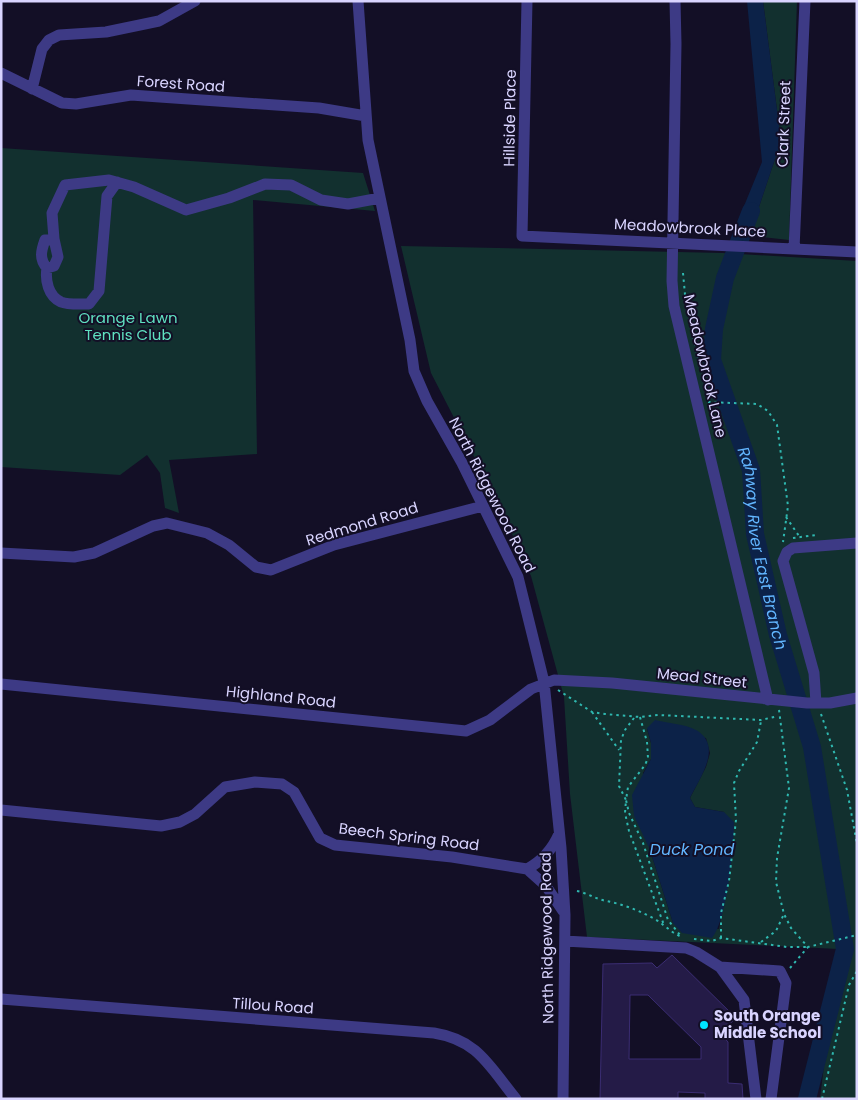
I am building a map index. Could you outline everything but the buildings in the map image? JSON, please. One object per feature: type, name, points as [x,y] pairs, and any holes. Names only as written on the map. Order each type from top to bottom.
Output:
[{"type":"street","points":[[32,89],[42,49],[49,40],[59,35],[106,32],[159,21],[195,1]]},
{"type":"street","name":"North Ridgewood Road","points":[[358,1],[368,140],[410,340],[414,371],[518,577],[544,682],[565,915],[563,1099]]},
{"type":"street","name":"Hillside Place","points":[[522,236],[527,1]]},
{"type":"street","name":"Meadowbrook Lane","points":[[675,1],[672,281],[674,306],[768,700]]},
{"type":"street","name":"Clark Street","points":[[794,248],[805,1]]},
{"type":"street","name":"Forest Road","points":[[1,73],[62,103],[76,104],[131,96],[319,108],[366,116]]},
{"type":"street","points":[[117,182],[107,196],[99,291],[89,304],[61,302],[50,292],[45,280],[47,268],[42,262],[41,250],[45,240],[54,239],[52,213],[65,185],[109,180],[117,182],[134,187],[186,210],[229,198],[265,184],[291,185],[321,200],[348,204],[380,198]]},
{"type":"street","name":"Meadowbrook Place","points":[[522,236],[743,245],[857,252]]},
{"type":"street","name":"Redmond Road","points":[[1,553],[74,557],[94,553],[153,526],[167,523],[207,533],[229,545],[256,567],[271,570],[334,545],[483,506]]},
{"type":"street","points":[[815,706],[814,673],[783,561],[787,552],[793,548],[857,543]]},
{"type":"street","name":"Mead Street","points":[[544,682],[572,679],[768,700],[784,705],[815,706],[857,698]]},
{"type":"street","name":"Highland Road","points":[[1,684],[466,730],[490,720],[531,689],[544,682]]},
{"type":"street","name":"Beech Spring Road","points":[[1,810],[161,826],[180,822],[195,814],[225,787],[255,782],[282,784],[294,792],[320,838],[335,845],[452,857],[526,868]]},
{"type":"street","points":[[559,833],[546,855],[526,868],[546,886],[565,915]]},
{"type":"street","points":[[565,942],[686,948],[696,952],[720,968],[735,985],[744,1000],[756,1099]]},
{"type":"street","points":[[720,968],[780,971],[784,976],[786,983],[771,1099]]},
{"type":"street","name":"Tillou Road","points":[[1,999],[453,1036],[476,1050],[516,1099]]},
{"type":"path","points":[[683,267],[686,304],[701,370]]},
{"type":"path","points":[[706,394],[708,402],[757,404],[768,411],[777,425],[788,506],[782,547]]},
{"type":"path","points":[[786,518],[798,536]]},
{"type":"path","points":[[544,682],[592,712],[620,751]]},
{"type":"path","points":[[784,705],[778,716],[785,744],[789,788],[776,866],[777,891],[784,914],[791,928],[808,947]]},
{"type":"path","points":[[815,706],[847,790],[857,844]]},
{"type":"path","points":[[592,712],[635,717],[658,715],[762,720],[778,716]]},
{"type":"path","points":[[577,891],[622,905],[654,919],[671,933],[682,937],[673,929],[668,920],[644,843],[629,813],[626,800],[619,786],[620,751],[625,730],[635,717]]},
{"type":"path","points":[[640,717],[647,742],[648,758],[645,765],[628,787],[625,813],[628,831],[665,927]]},
{"type":"path","points":[[720,938],[721,913],[729,881],[736,820],[734,783],[739,771],[757,742],[762,720]]},
{"type":"path","points":[[760,943],[776,931],[784,914]]},
{"type":"path","points":[[691,939],[712,941],[720,938],[808,947],[857,936]]},
{"type":"path","points":[[784,976],[808,947]]},
{"type":"path","points":[[822,1099],[849,985],[857,971]]},
{"type":"green space","points":[[763,1],[797,1],[789,240],[750,234],[781,141]]},
{"type":"green space","name":"Orange Lawn Tennis Club","points":[[1,148],[363,173],[375,211],[253,200],[257,454],[169,460],[179,513],[165,508],[160,473],[147,455],[120,475],[1,467]]},
{"type":"green space","points":[[401,246],[723,253],[857,261],[857,1099],[820,1099],[838,949],[587,937],[570,794],[564,697],[531,576],[499,505],[431,373]],"holes":[[[647,729],[706,738],[710,753],[706,767],[690,798],[695,807],[724,812],[734,846],[719,929],[673,923],[650,850],[643,773],[651,759],[651,743]]]},
{"type":"water","points":[[747,1],[763,1],[781,141],[750,234],[733,233],[762,162]]},
{"type":"water","name":"Duck Pond","points":[[655,720],[692,728],[704,737],[708,745],[707,763],[690,798],[695,807],[724,812],[734,822],[733,849],[726,900],[722,916],[712,938],[682,933],[673,923],[650,850],[634,816],[632,795],[651,759],[651,743],[647,728]]},
{"type":"waterway","name":"Rahway River East Branch","points":[[751,211],[725,278],[714,329],[712,360],[751,470],[755,534],[778,635],[812,747],[845,949],[807,1099]]},
{"type":"place","name":"South Orange Middle School","points":[[704,1025]]}]
